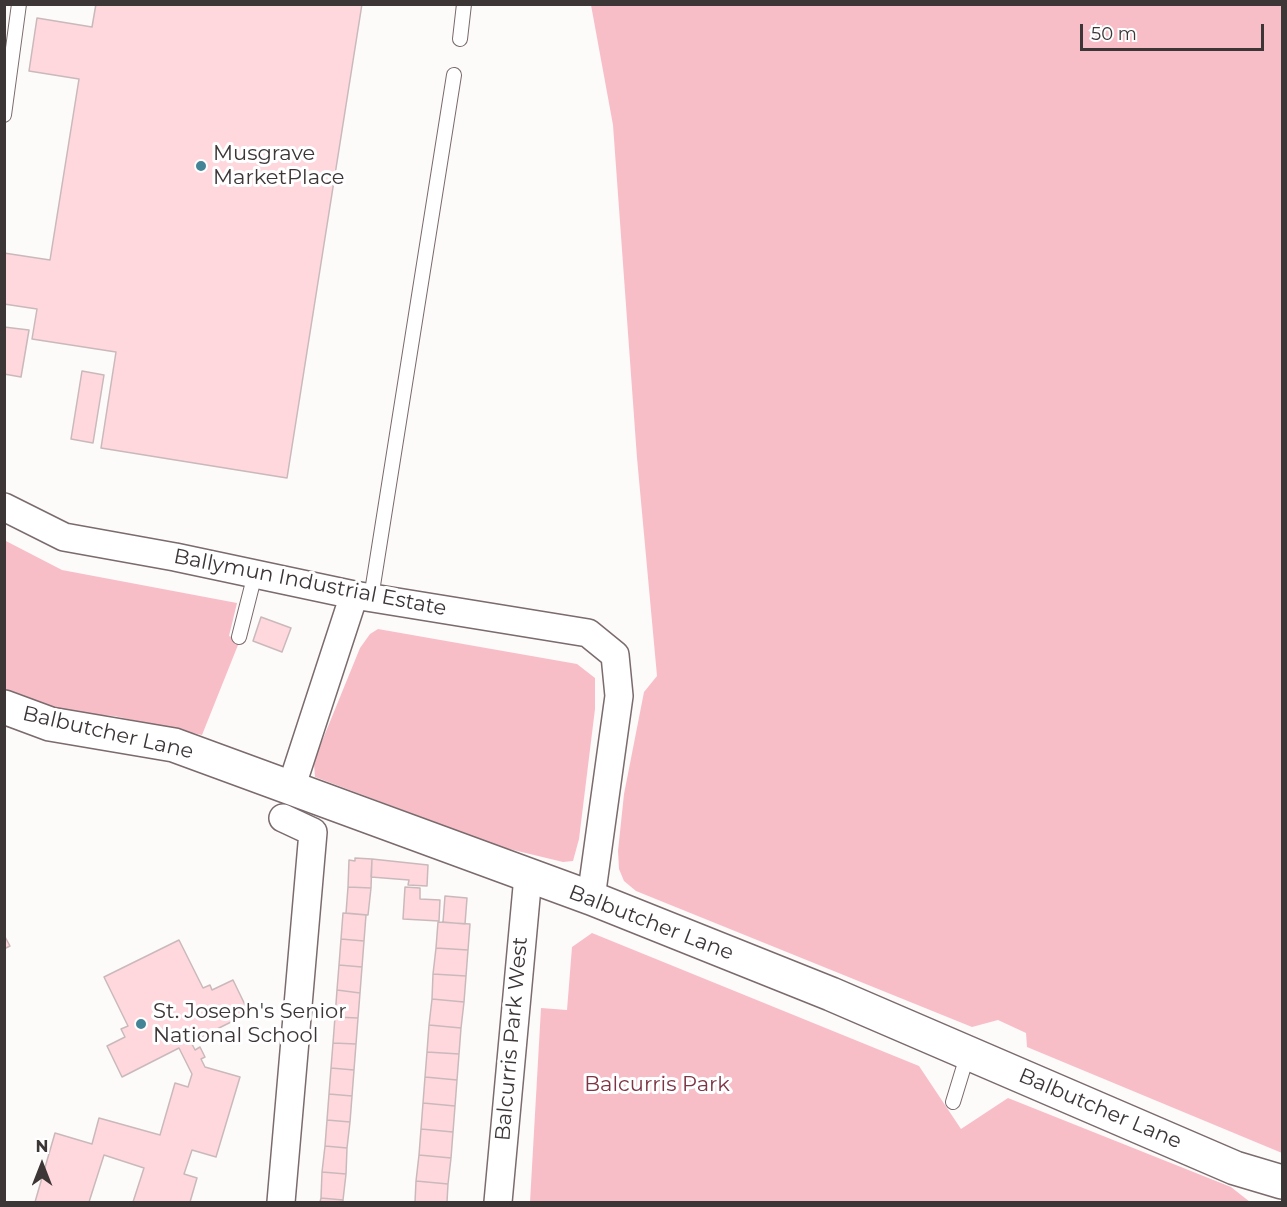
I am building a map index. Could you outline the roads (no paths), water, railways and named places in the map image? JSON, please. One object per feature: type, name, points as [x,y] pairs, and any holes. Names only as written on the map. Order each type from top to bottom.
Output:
[{"type":"street","name":"Ballymun Industrial Estate","points":[[4,507],[64,537],[363,597],[588,633],[615,655],[619,696],[591,898]]},
{"type":"street","points":[[281,1203],[313,832],[287,803],[363,597]]},
{"type":"street","name":"Balbutcher Lane","points":[[4,707],[50,724],[174,745],[287,803],[528,876],[591,898],[968,1053],[1278,1186]]},
{"type":"street","name":"Balcurris Park West","points":[[498,1203],[528,876]]},
{"type":"lane","points":[[4,115],[19,4]]},
{"type":"lane","points":[[460,39],[464,4]]},
{"type":"lane","points":[[363,597],[454,75]]},
{"type":"lane","points":[[239,637],[255,574]]},
{"type":"lane","points":[[953,1102],[968,1053]]},
{"type":"place","name":"Musgrave MarketPlace","points":[[201,166]]},
{"type":"place","name":"St. Joseph's Senior National School","points":[[141,1024]]},
{"type":"park label","name":"Balcurris Park","points":[[657,1085]]}]
